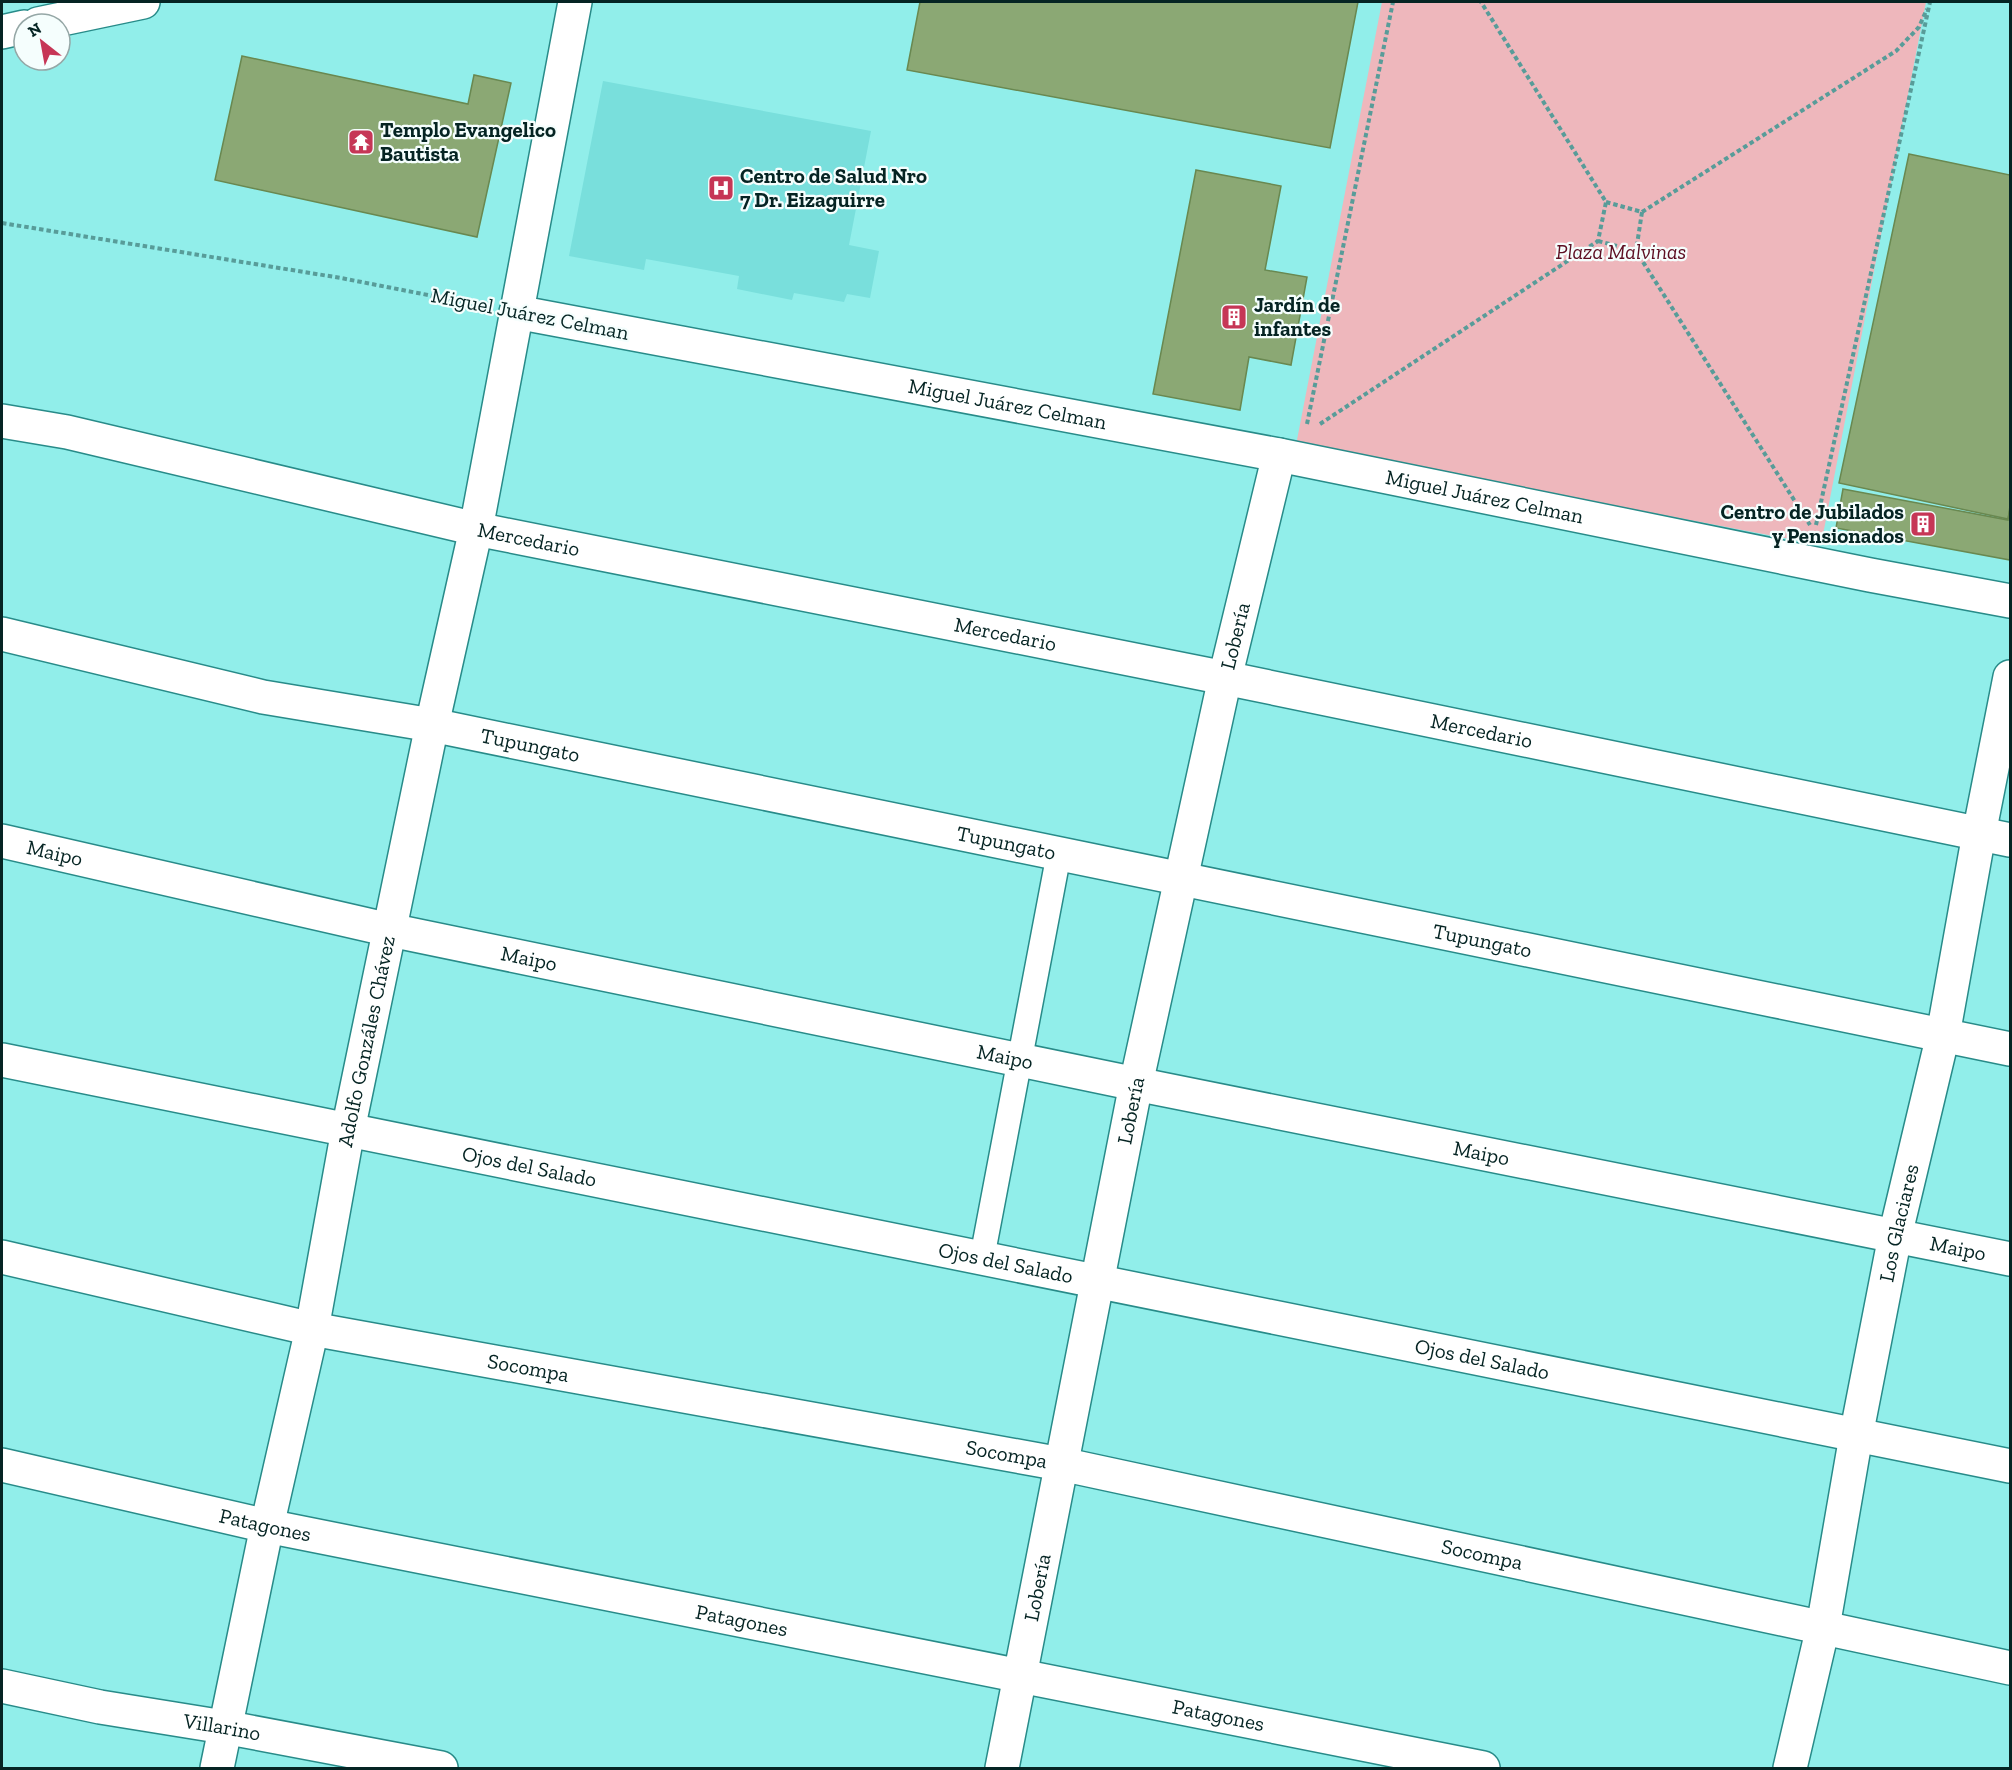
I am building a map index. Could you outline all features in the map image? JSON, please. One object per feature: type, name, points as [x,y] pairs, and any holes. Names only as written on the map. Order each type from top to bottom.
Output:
[{"type":"street","points":[[72,17],[143,2]]},
{"type":"street","name":"Adolfo Gonzáles Chávez","points":[[217,1768],[267,1526],[312,1329],[348,1130],[432,725],[476,529],[575,2]]},
{"type":"street","name":"Miguel Juárez Celman","points":[[516,312],[1279,455],[1870,575],[2010,601]]},
{"type":"street","name":"Mercedario","points":[[2,422],[67,432],[476,529],[1226,678],[2010,840]]},
{"type":"street","name":"Lobería","points":[[1002,1768],[1136,1084],[1226,678],[1279,455]]},
{"type":"street","name":"Tupungato","points":[[2,634],[263,697],[432,725],[2010,1049]]},
{"type":"street","name":"Los Glaciares","points":[[1790,1768],[1823,1627],[1856,1436],[1895,1236],[1943,1035],[2010,677]]},
{"type":"street","name":"Maipo","points":[[2,841],[390,930],[1136,1084],[2010,1259]]},
{"type":"street","name":"Ojos del Salado","points":[[2,1060],[2010,1466]]},
{"type":"street","name":"Socompa","points":[[2,1257],[312,1329],[1061,1464],[2010,1668]]},
{"type":"street","name":"Patagones","points":[[2,1465],[267,1526],[1483,1768]]},
{"type":"street","name":"Villarino","points":[[2,1686],[100,1707],[224,1727],[441,1768]]},
{"type":"lane","points":[[982,1258],[1059,853]]},
{"type":"path","points":[[1304,435],[1393,2]]},
{"type":"path","points":[[1481,2],[1606,202],[1642,212],[1896,51],[1920,27],[1930,2]]},
{"type":"path","points":[[1642,212],[1636,251],[1815,534],[1930,2]]},
{"type":"path","points":[[1314,428],[1598,241],[1606,202]]},
{"type":"path","name":"Miguel Juárez Celman","points":[[2,223],[341,278],[516,312]]},
{"type":"path","points":[[1598,241],[1636,251]]},
{"type":"shaded area","name":"Centro de Salud Nro 7 Dr. Eizaguirre","points":[[603,81],[871,131],[849,245],[879,251],[870,298],[847,294],[844,302],[794,293],[792,300],[737,289],[739,276],[646,259],[644,270],[569,256]]},
{"type":"green space","name":"Plaza Malvinas","points":[[1382,2],[1926,2],[1821,545],[1296,445]]},
{"type":"building","points":[[920,2],[1358,2],[1330,148],[907,70]]},
{"type":"building","name":"Templo Evangelico Bautista","points":[[242,56],[468,104],[474,75],[511,83],[477,237],[215,180]]},
{"type":"building","points":[[1909,154],[2010,175],[2010,509],[2008,519],[1839,483]]},
{"type":"building","name":"Jardín de infantes","points":[[1196,170],[1281,186],[1265,270],[1307,277],[1291,365],[1249,357],[1240,410],[1153,394]]},
{"type":"building","name":"Centro de Jubilados y Pensionados","points":[[1843,489],[2008,520],[2010,506],[2010,560],[1836,528]]},
{"type":"place","name":"Templo Evangelico Bautista","points":[[361,142]]},
{"type":"place","name":"Centro de Salud Nro 7 Dr. Eizaguirre","points":[[721,188]]},
{"type":"place","name":"Jardín de infantes","points":[[1234,317]]},
{"type":"place","name":"Centro de Jubilados y Pensionados","points":[[1923,524]]}]
